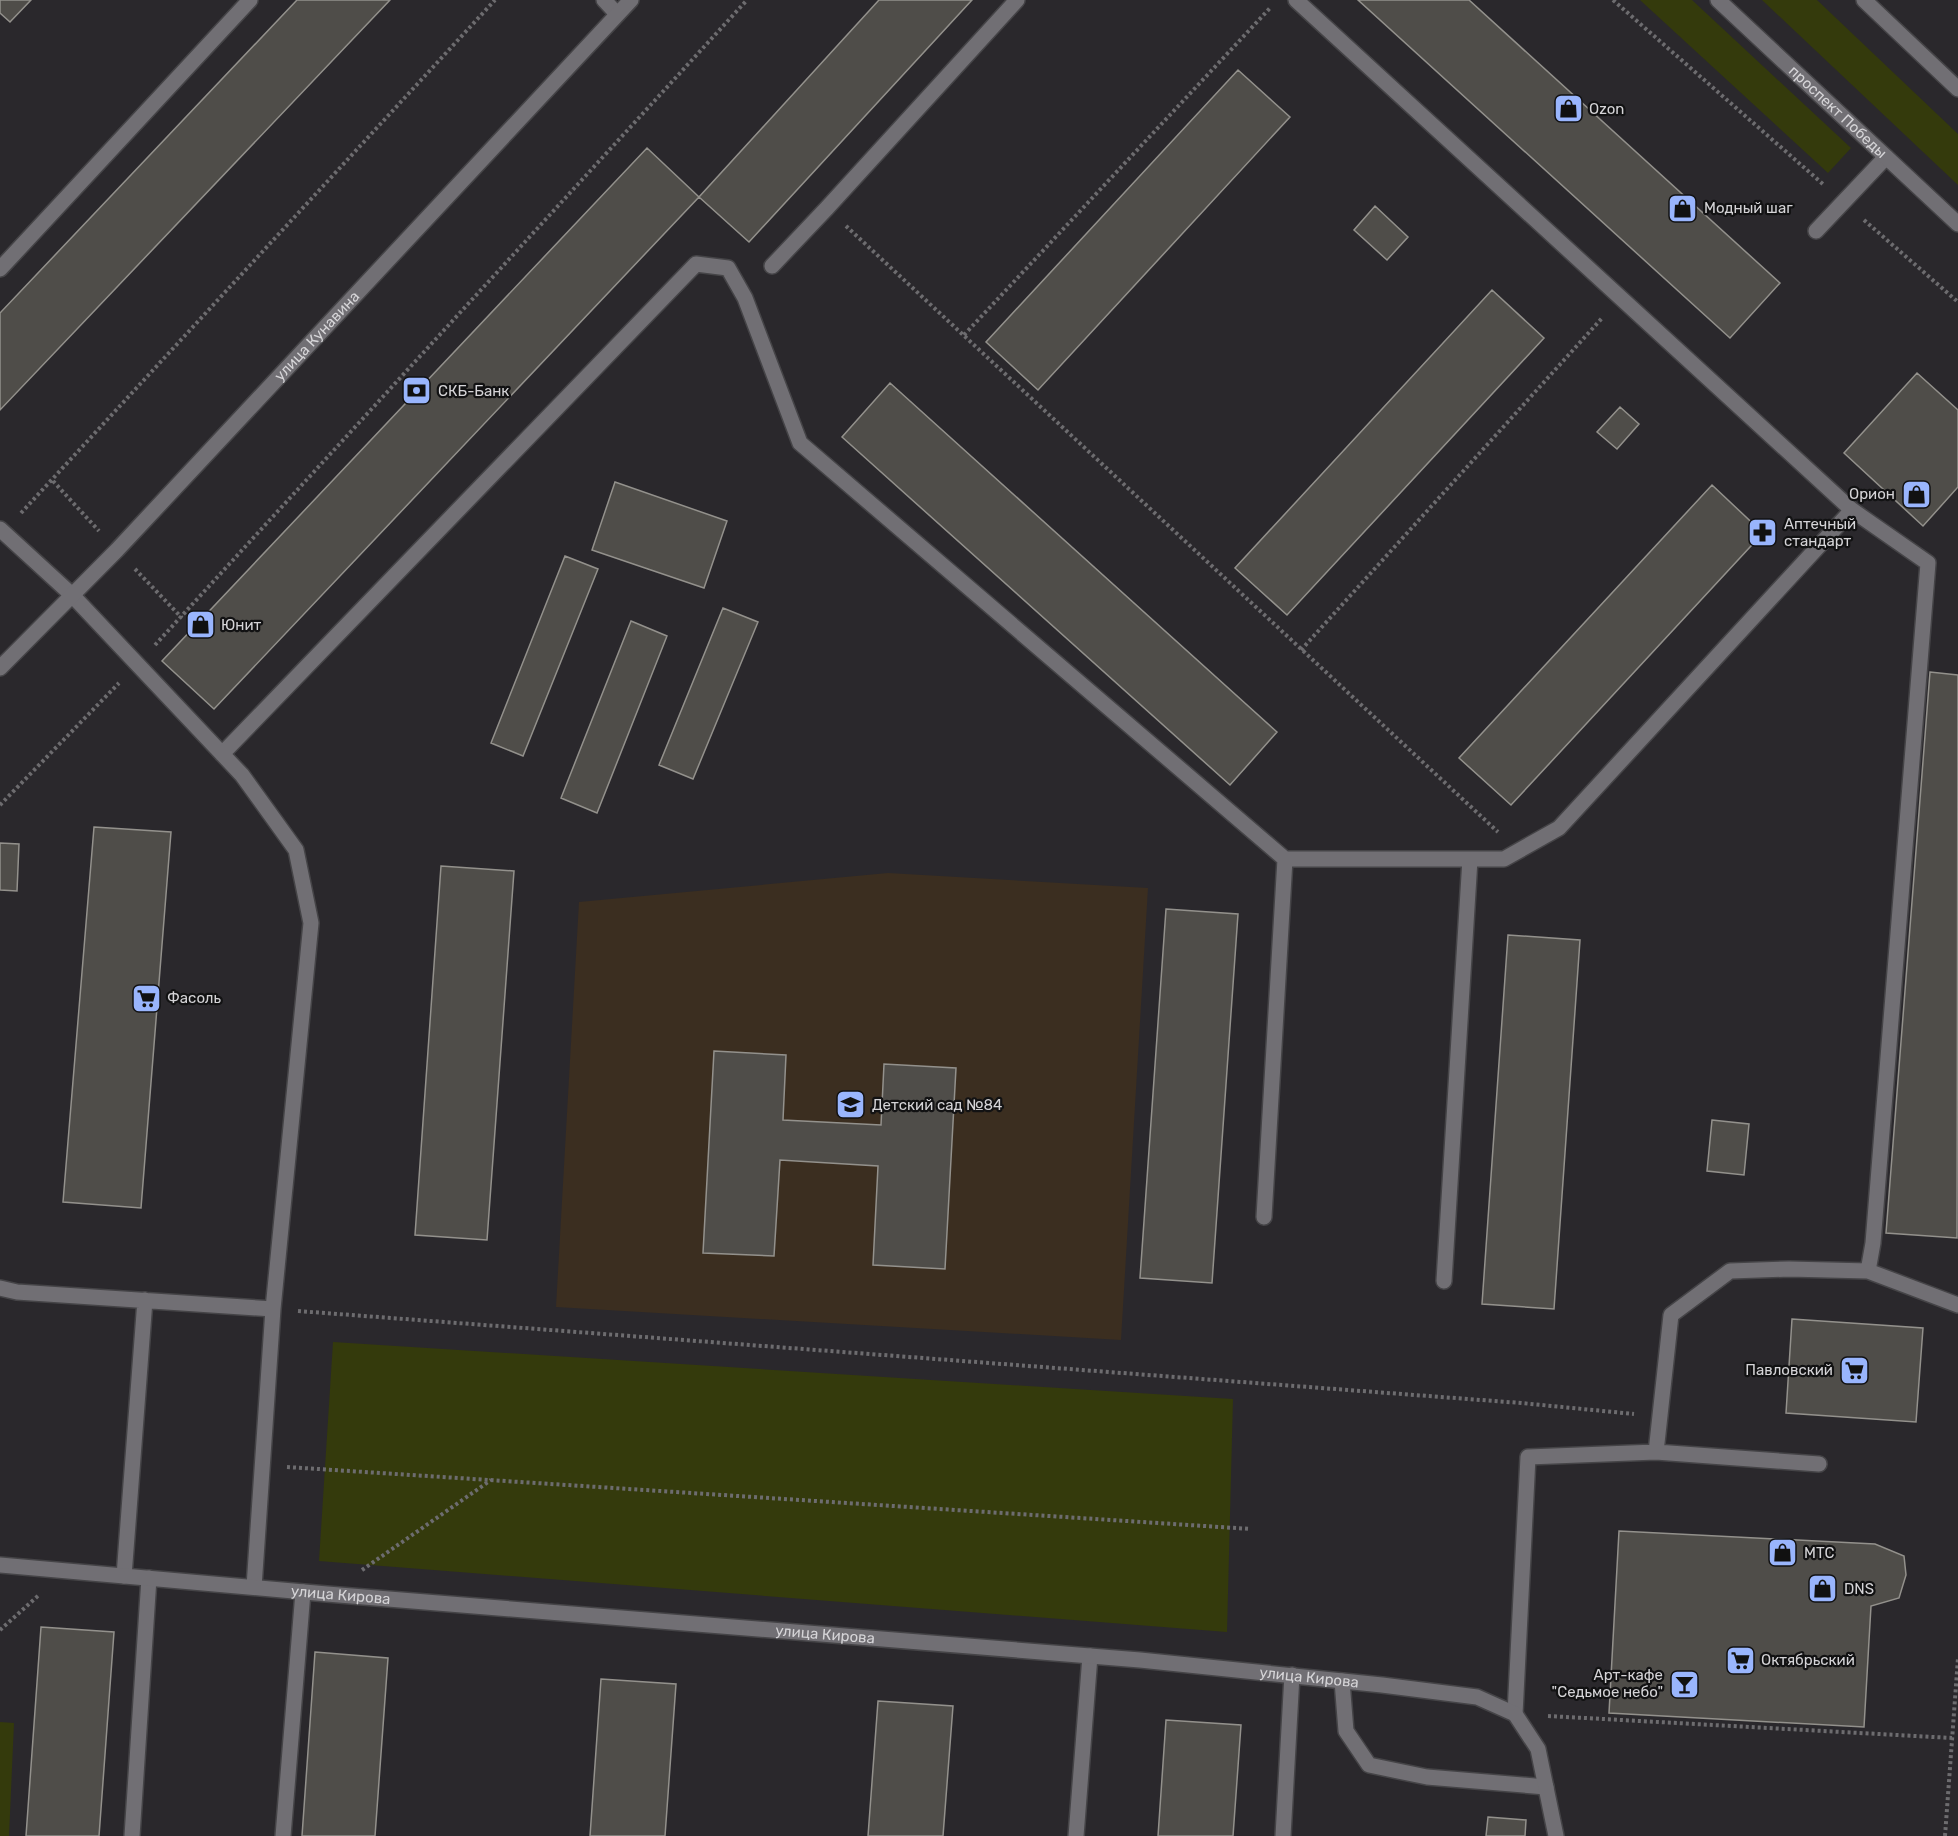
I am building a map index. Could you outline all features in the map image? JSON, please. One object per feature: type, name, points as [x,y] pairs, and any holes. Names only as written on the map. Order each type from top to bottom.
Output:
[{"type":"street","points":[[0,269],[250,0]]},
{"type":"street","points":[[604,0],[617,14]]},
{"type":"street","name":"улица Кунавина","points":[[0,668],[133,533],[631,0]]},
{"type":"street","points":[[772,266],[1017,0]]},
{"type":"street","points":[[1296,0],[1852,510],[1928,563],[1874,1232],[1868,1271]]},
{"type":"street","name":"проспект Победы","points":[[1718,0],[1958,224]]},
{"type":"street","points":[[1864,0],[1958,89]]},
{"type":"street","points":[[1816,231],[1886,157]]},
{"type":"street","points":[[222,754],[696,264],[728,268],[745,298],[801,443],[1285,859],[1504,859],[1559,828],[1852,510]]},
{"type":"street","points":[[2,530],[72,595],[242,775],[296,850],[311,923],[273,1309],[254,1587]]},
{"type":"street","points":[[1264,1217],[1285,859]]},
{"type":"street","points":[[1444,1281],[1470,859]]},
{"type":"street","points":[[1656,1452],[1658,1416],[1671,1315],[1730,1271],[1789,1269],[1868,1271],[1958,1305]]},
{"type":"street","points":[[0,1288],[17,1292],[273,1309]]},
{"type":"street","points":[[124,1576],[146,1300]]},
{"type":"street","points":[[1556,1836],[1538,1749],[1515,1714],[1527,1457],[1656,1452],[1819,1464]]},
{"type":"street","name":"улица Кирова","points":[[0,1564],[303,1592],[1090,1656],[1292,1676],[1477,1697],[1515,1714]]},
{"type":"street","points":[[132,1836],[149,1578]]},
{"type":"street","points":[[283,1836],[303,1592]]},
{"type":"street","points":[[1076,1836],[1090,1656]]},
{"type":"street","points":[[1283,1836],[1292,1676]]},
{"type":"street","points":[[1342,1681],[1346,1731],[1369,1765],[1427,1777],[1546,1787]]},
{"type":"path","points":[[2,530],[53,481],[495,0]]},
{"type":"path","points":[[0,805],[182,618],[747,0]]},
{"type":"path","points":[[964,335],[1277,0]]},
{"type":"path","points":[[1613,0],[1958,302]]},
{"type":"path","points":[[827,208],[1518,851]]},
{"type":"path","points":[[1301,650],[1621,298]]},
{"type":"path","points":[[273,1309],[1521,1403],[1658,1416]]},
{"type":"path","points":[[262,1465],[1251,1529]]},
{"type":"path","points":[[327,1594],[492,1480]]},
{"type":"path","points":[[0,1630],[67,1570]]},
{"type":"path","points":[[1945,1836],[1958,1658]]},
{"type":"path","points":[[1515,1714],[1952,1738]]},
{"type":"shaded area","name":"Детский сад №84","points":[[888,873],[1148,888],[1121,1340],[556,1307],[579,902]]},
{"type":"green space","points":[[1640,0],[1692,0],[1851,148],[1828,173]]},
{"type":"green space","points":[[1762,0],[1817,0],[1958,134],[1958,185]]},
{"type":"green space","points":[[333,1342],[1233,1399],[1227,1632],[319,1561]]},
{"type":"green space","points":[[0,1722],[14,1723],[9,1836],[0,1836]]},
{"type":"building","points":[[0,0],[31,0],[10,22],[0,13]]},
{"type":"building","points":[[297,0],[390,0],[0,410],[0,313]]},
{"type":"building","points":[[879,0],[972,0],[749,242],[699,197]]},
{"type":"building","points":[[1358,0],[1469,0],[1780,283],[1730,338]]},
{"type":"building","points":[[1238,70],[1290,117],[1038,390],[986,342]]},
{"type":"building","points":[[647,148],[699,197],[214,709],[162,661]]},
{"type":"building","points":[[1375,206],[1408,237],[1387,260],[1354,230]]},
{"type":"building","points":[[1492,290],[1544,338],[1287,615],[1235,568]]},
{"type":"building","points":[[1917,373],[1958,410],[1958,487],[1923,526],[1844,453]]},
{"type":"building","points":[[890,383],[1277,732],[1230,785],[842,437]]},
{"type":"building","points":[[1620,407],[1639,424],[1617,449],[1597,432]]},
{"type":"building","points":[[615,482],[727,521],[704,588],[592,550]]},
{"type":"building","points":[[1712,485],[1763,533],[1511,805],[1459,758]]},
{"type":"building","points":[[565,556],[598,569],[523,756],[491,743]]},
{"type":"building","points":[[723,608],[758,622],[693,779],[659,765]]},
{"type":"building","points":[[631,621],[667,636],[597,813],[561,798]]},
{"type":"building","points":[[1930,672],[1958,675],[1957,1238],[1886,1233]]},
{"type":"building","points":[[94,827],[171,832],[141,1208],[63,1202]]},
{"type":"building","points":[[0,843],[19,844],[17,891],[0,890]]},
{"type":"building","points":[[441,866],[514,871],[487,1240],[415,1235]]},
{"type":"building","points":[[1166,909],[1238,914],[1212,1283],[1140,1278]]},
{"type":"building","points":[[1508,935],[1580,940],[1554,1309],[1482,1304]]},
{"type":"building","points":[[714,1051],[786,1055],[783,1120],[881,1125],[884,1064],[956,1068],[945,1269],[873,1265],[878,1166],[780,1160],[774,1256],[703,1253]]},
{"type":"building","points":[[1712,1120],[1749,1124],[1744,1175],[1707,1171]]},
{"type":"building","name":"Павловский","points":[[1792,1319],[1923,1328],[1916,1422],[1786,1413]]},
{"type":"building","name":"Октябрьский","points":[[1619,1531],[1875,1544],[1904,1556],[1906,1575],[1899,1598],[1871,1606],[1864,1727],[1609,1713]]},
{"type":"building","points":[[41,1627],[114,1632],[99,1836],[26,1836]]},
{"type":"building","points":[[315,1652],[388,1658],[375,1836],[302,1836]]},
{"type":"building","points":[[601,1679],[676,1684],[665,1836],[590,1836]]},
{"type":"building","points":[[878,1701],[953,1706],[943,1836],[868,1836]]},
{"type":"building","points":[[1166,1720],[1241,1725],[1233,1836],[1158,1836]]},
{"type":"building","points":[[1488,1817],[1526,1820],[1525,1836],[1486,1836]]},
{"type":"place","name":"Ozon","points":[[1568,109]]},
{"type":"place","name":"Модный шаг","points":[[1683,208]]},
{"type":"place","name":"СКБ-Банк","points":[[417,391]]},
{"type":"place","name":"Орион","points":[[1916,494]]},
{"type":"place","name":"Аптечный стандарт","points":[[1763,533]]},
{"type":"place","name":"Юнит","points":[[200,625]]},
{"type":"place","name":"Фасоль","points":[[146,998]]},
{"type":"place","name":"Детский сад №84","points":[[851,1105]]},
{"type":"place","name":"Павловский","points":[[1854,1370]]},
{"type":"place","name":"МТС","points":[[1783,1553]]},
{"type":"place","name":"DNS","points":[[1823,1589]]},
{"type":"place","name":"Октябрьский","points":[[1740,1660]]},
{"type":"place","name":"Арт-кафе \"Седьмое небо\"","points":[[1684,1684]]}]
